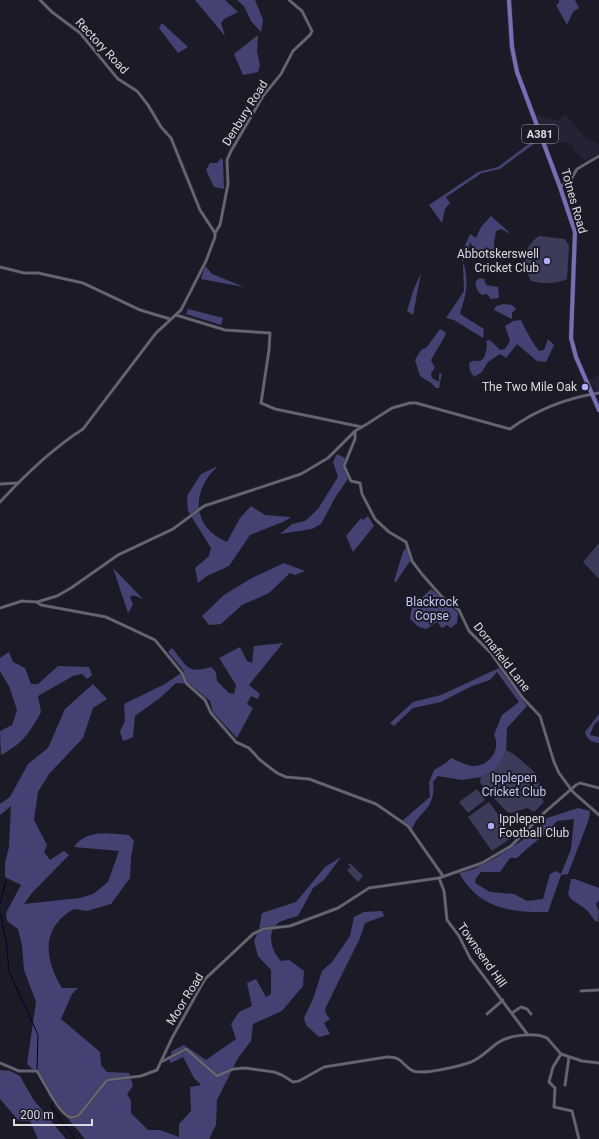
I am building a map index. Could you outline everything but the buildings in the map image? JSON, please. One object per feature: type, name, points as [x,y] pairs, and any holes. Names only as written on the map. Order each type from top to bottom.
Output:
[{"type":"main road","name":"Totnes Road","points":[[509,0],[512,47],[517,72],[560,187],[575,237],[571,338],[578,362],[599,410]]},
{"type":"street","name":"Rectory Road","points":[[40,0],[52,12],[80,33],[118,79],[137,91],[148,105],[161,127],[171,138],[200,210],[215,233]]},
{"type":"street","name":"Denbury Road","points":[[176,315],[181,310],[206,261],[215,238],[215,233],[219,229],[224,211],[228,184],[227,160],[231,151],[263,96],[281,74],[293,51],[310,36],[312,31],[302,11],[289,0]]},
{"type":"street","points":[[560,187],[571,179],[577,169],[599,156]]},
{"type":"street","points":[[0,267],[24,273],[38,273],[83,283],[140,310],[170,319]]},
{"type":"street","points":[[0,502],[18,483],[71,437],[84,429],[156,333],[176,315],[225,330],[270,333],[261,403],[275,409],[362,427]]},
{"type":"street","points":[[0,608],[22,601],[37,602],[71,588],[110,560],[173,529],[204,506],[288,478],[310,469],[328,458],[355,432],[392,408],[410,403],[428,408],[442,409],[510,429],[544,409],[599,393]]},
{"type":"street","name":"Dornafield Lane","points":[[355,432],[355,439],[344,466],[351,481],[360,483],[362,494],[375,519],[389,532],[406,542],[412,561],[421,573],[442,597],[460,610],[469,631],[491,653],[522,697],[540,716],[554,762],[571,790],[599,815]]},
{"type":"street","points":[[0,484],[18,483]]},
{"type":"street","points":[[37,602],[41,605],[106,617],[155,640],[182,673],[186,683],[205,700],[211,713],[236,742],[249,748],[260,760],[277,773],[286,777],[308,779],[376,804],[408,826],[443,876]]},
{"type":"street","points":[[571,790],[580,783],[599,788]]},
{"type":"street","name":"Moor Road","points":[[162,1061],[172,1038],[205,979],[253,934],[263,929],[290,926],[338,908],[369,888],[439,878],[482,863],[511,846],[571,790]]},
{"type":"street","name":"Townsend Hill","points":[[439,878],[444,890],[447,920],[459,936],[470,958],[528,1035]]},
{"type":"street","points":[[581,991],[599,990]]},
{"type":"street","points":[[487,1014],[503,1000]]},
{"type":"street","points":[[512,1013],[521,1007],[527,1009],[532,1014]]},
{"type":"street","points":[[0,1063],[19,1071],[37,1071],[62,1111],[69,1117],[74,1118],[79,1115],[107,1080],[141,1076],[157,1070],[162,1061],[186,1049],[217,1076],[233,1069],[245,1068],[274,1072],[293,1082],[299,1081],[324,1067],[387,1057],[396,1057],[414,1071],[422,1072],[459,1066],[473,1061],[500,1041],[528,1035],[547,1038],[561,1054],[582,1061],[599,1063]]},
{"type":"street","points":[[561,1054],[553,1067],[549,1082],[555,1088],[554,1107],[572,1111],[579,1139]]},
{"type":"street","points":[[565,1085],[570,1057]]},
{"type":"shaded area","points":[[565,114],[587,139],[599,144],[599,152],[585,161],[575,152],[571,144],[566,142],[555,142],[548,148],[536,115],[556,120],[563,117]]},
{"type":"shaded area","points":[[599,375],[599,392],[595,392],[589,380]]},
{"type":"green space","points":[[195,0],[225,0],[238,12],[224,19],[221,23],[225,36]]},
{"type":"green space","points":[[237,0],[255,0],[263,20],[261,32],[251,21],[244,6]]},
{"type":"green space","points":[[559,0],[575,0],[579,8],[573,12],[567,25],[556,5],[559,3]]},
{"type":"green space","points":[[162,23],[188,47],[178,53],[159,28]]},
{"type":"green space","points":[[258,35],[257,52],[260,65],[258,72],[243,75],[234,54]]},
{"type":"green space","points":[[538,137],[539,140],[500,169],[482,173],[446,197],[450,203],[445,209],[442,223],[429,205],[478,172],[498,167]]},
{"type":"green space","points":[[221,158],[223,160],[224,189],[214,187],[206,170],[210,163],[217,163]]},
{"type":"green space","points":[[491,216],[511,234],[501,229],[496,231],[494,254],[490,257],[478,257],[470,242],[466,258],[462,262],[463,250],[470,234],[476,238],[481,227]]},
{"type":"green space","name":"Abbotskerswell Cricket Club","points":[[539,236],[565,239],[569,246],[567,279],[550,283],[531,281],[526,268],[525,257],[529,246]]},
{"type":"green space","points":[[463,264],[466,271],[467,284],[460,314],[484,329],[483,338],[454,320],[446,318],[464,291]]},
{"type":"green space","points":[[205,266],[212,274],[244,287],[201,279]]},
{"type":"green space","points":[[421,273],[413,315],[407,311],[413,291]]},
{"type":"green space","points":[[480,278],[484,279],[486,285],[498,287],[499,298],[491,299],[487,294],[482,295],[479,292],[476,281]]},
{"type":"green space","points":[[504,304],[512,305],[516,309],[512,313],[512,319],[494,310],[496,306]]},
{"type":"green space","points":[[188,309],[223,318],[221,325],[186,314]]},
{"type":"green space","points":[[521,320],[539,351],[544,350],[548,339],[554,345],[546,362],[537,361],[517,344],[506,358],[500,354],[488,362],[482,372],[474,377],[470,371],[469,363],[472,361],[482,360],[487,348],[486,341],[490,340],[500,350],[505,349],[510,341],[505,326],[513,321]]},
{"type":"green space","points":[[440,329],[446,333],[431,360],[435,368],[431,373],[432,378],[439,382],[439,374],[442,373],[439,388],[436,388],[420,376],[415,360],[421,350],[427,347]]},
{"type":"green space","points":[[337,454],[345,458],[343,467],[348,479],[336,496],[321,524],[312,529],[280,534],[292,524],[305,521],[318,509],[338,477],[333,462]]},
{"type":"green space","points":[[218,466],[209,476],[199,497],[201,518],[215,535],[227,542],[240,518],[251,506],[265,515],[291,517],[285,521],[250,535],[229,566],[207,576],[198,583],[195,568],[209,556],[211,548],[188,511],[187,496],[201,474]]},
{"type":"green space","points":[[368,516],[374,526],[353,552],[346,536],[361,518],[363,520]]},
{"type":"green space","points":[[599,543],[599,579],[583,562]]},
{"type":"green space","points":[[407,546],[410,561],[396,582],[394,581],[403,552]]},
{"type":"green space","points":[[284,563],[305,571],[295,575],[290,573],[269,593],[242,605],[221,624],[209,625],[202,616],[224,595],[250,579]]},
{"type":"green space","points":[[113,568],[143,599],[133,595],[130,597],[133,605],[128,613]]},
{"type":"green space","name":"Blackrock Copse","points":[[431,589],[458,613],[457,623],[451,628],[447,625],[442,628],[437,622],[426,629],[419,627],[410,619],[412,607]]},
{"type":"green space","points":[[283,643],[249,685],[260,694],[258,699],[251,696],[247,704],[253,708],[237,738],[213,712],[210,701],[190,684],[176,683],[160,698],[135,716],[133,737],[123,741],[120,731],[125,721],[124,704],[165,684],[184,671],[168,652],[172,648],[185,664],[192,669],[197,670],[211,667],[216,672],[217,681],[229,693],[234,694],[236,685],[219,658],[240,647],[247,661],[252,663],[254,646]]},
{"type":"green space","points":[[9,652],[13,662],[25,668],[31,684],[38,684],[58,666],[89,667],[92,675],[87,679],[82,674],[73,676],[38,696],[41,712],[33,726],[20,742],[1,755],[0,731],[12,725],[17,710],[9,686],[0,671],[0,658]]},
{"type":"green space","points":[[499,668],[527,706],[507,728],[506,750],[500,763],[492,771],[481,777],[462,780],[438,776],[433,782],[433,791],[430,804],[415,822],[412,829],[402,821],[430,797],[429,783],[434,770],[446,763],[451,758],[472,766],[486,763],[493,755],[495,750],[496,740],[494,735],[502,715],[519,702],[497,672],[490,680],[472,686],[441,702],[413,708],[394,726],[390,723],[413,702],[441,695]]},
{"type":"green space","points":[[93,684],[107,699],[93,708],[83,738],[49,774],[38,792],[34,820],[47,845],[44,852],[50,860],[64,851],[69,855],[32,893],[24,904],[80,898],[93,894],[108,882],[119,851],[74,847],[85,837],[106,833],[129,835],[134,841],[131,857],[130,878],[111,904],[87,911],[74,909],[63,916],[51,934],[49,955],[56,977],[62,988],[78,988],[72,994],[61,1019],[100,1052],[101,1065],[107,1072],[129,1073],[133,1086],[127,1094],[131,1101],[131,1113],[148,1130],[160,1130],[179,1137],[179,1124],[191,1111],[190,1087],[201,1085],[194,1078],[183,1057],[171,1063],[169,1060],[172,1051],[184,1045],[206,1060],[236,1039],[231,1024],[239,1012],[252,1006],[247,983],[256,979],[266,997],[271,994],[271,970],[258,956],[254,941],[259,929],[262,913],[296,902],[325,867],[341,857],[324,880],[313,888],[298,916],[281,921],[274,928],[271,938],[275,953],[281,961],[289,960],[304,971],[303,986],[282,1011],[253,1024],[251,1041],[238,1058],[217,1100],[216,1125],[209,1139],[85,1139],[49,1096],[41,1077],[27,1064],[36,1002],[24,970],[22,945],[18,929],[7,921],[6,913],[21,885],[5,877],[5,863],[9,847],[11,806],[0,815],[0,804],[10,797],[28,764],[48,748],[65,709]]},
{"type":"green space","points":[[599,714],[599,720],[594,725],[590,735],[599,737],[599,743],[590,740],[585,732]]},
{"type":"green space","name":"Ipplepen Cricket Club","points":[[506,750],[515,755],[539,776],[536,779],[540,784],[539,793],[544,802],[534,812],[527,808],[511,813],[507,812],[480,783],[481,777],[490,772],[496,766]]},
{"type":"green space","points":[[477,789],[485,800],[468,813],[459,802]]},
{"type":"green space","name":"Ipplepen Football Club","points":[[489,802],[514,836],[492,851],[468,817]]},
{"type":"green space","points":[[578,808],[590,811],[589,819],[568,874],[561,875],[548,912],[521,911],[497,906],[476,894],[467,885],[459,873],[474,869],[497,857],[524,839],[544,819]],"holes":[[[574,819],[571,849],[561,874],[556,871],[550,874],[543,899],[527,901],[514,894],[490,892],[475,883],[476,878],[481,872],[500,872],[510,858],[517,858],[548,831],[557,821]]]},
{"type":"green space","points":[[348,864],[351,864],[363,876],[358,882],[347,870],[351,867]]},
{"type":"green space","points":[[571,879],[575,879],[599,888],[599,900],[596,904],[599,912],[598,922],[595,921],[587,910],[571,899],[568,894]]},
{"type":"green space","points":[[382,911],[384,916],[365,923],[360,938],[325,1009],[326,1014],[330,1019],[324,1023],[330,1034],[319,1037],[306,1025],[304,1018],[313,999],[322,971],[332,962],[350,936],[354,917],[364,912]]},
{"type":"green space","points":[[0,1070],[10,1071],[20,1076],[33,1099],[66,1139],[38,1139],[30,1121],[19,1121],[0,1099]]},
{"type":"waterway","points":[[0,904],[6,880]]},
{"type":"waterway","points":[[0,914],[6,940],[9,971],[38,1035],[37,1070]]},
{"type":"waterway","points":[[37,1074],[54,1103],[51,1106],[75,1139]]},
{"type":"place","name":"Abbotskerswell Cricket Club","points":[[547,261]]},
{"type":"place","name":"The Two Mile Oak","points":[[585,387]]},
{"type":"place","name":"Ipplepen Football Club","points":[[491,826]]}]
